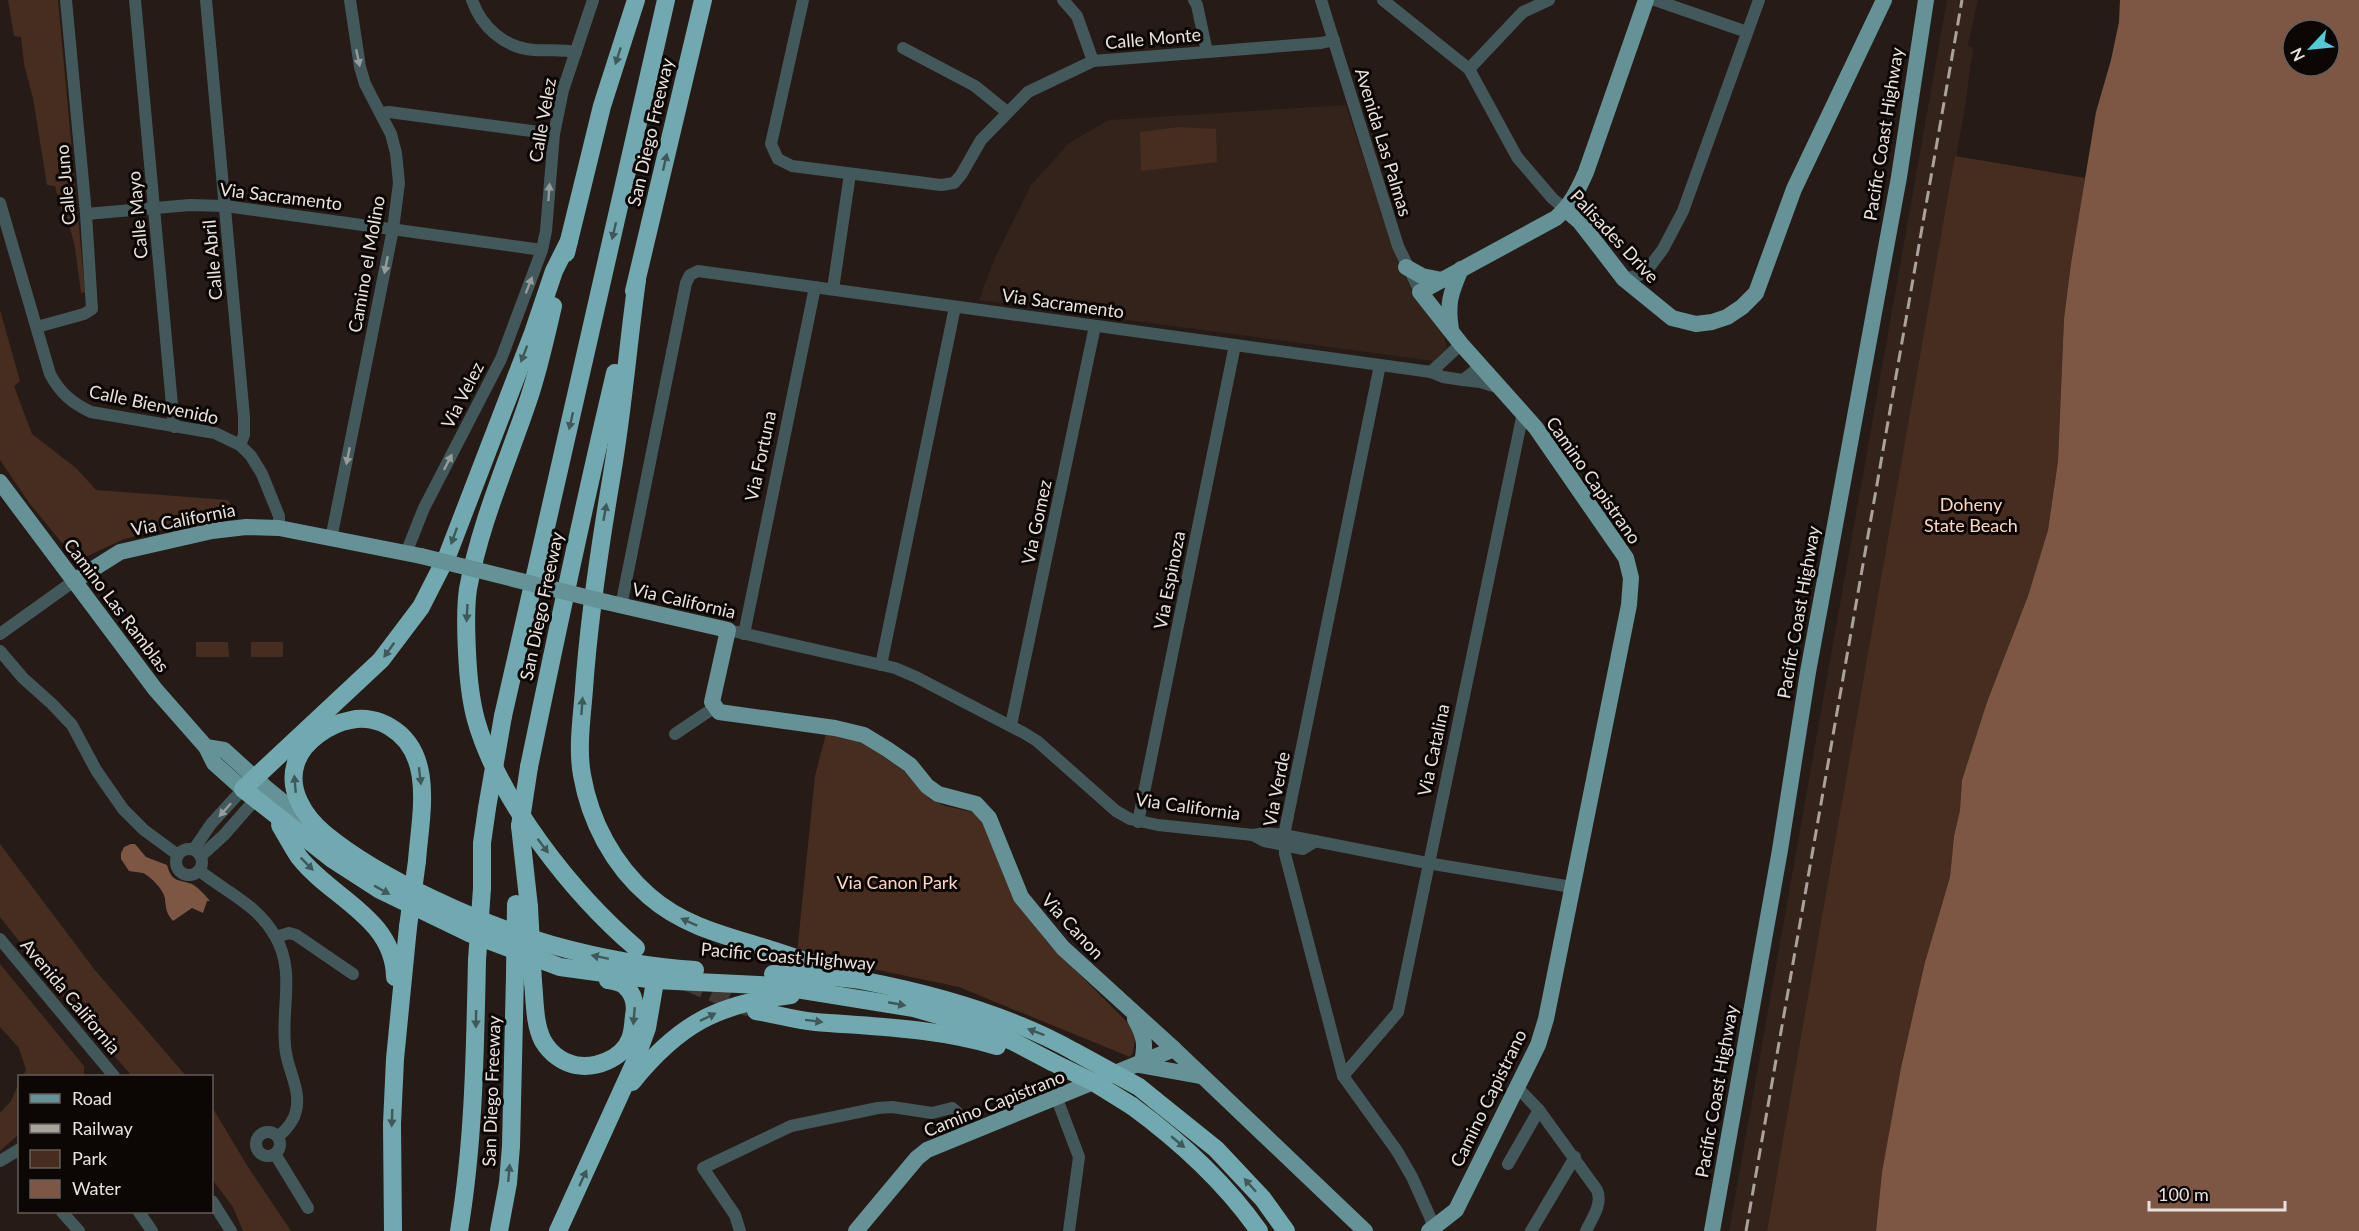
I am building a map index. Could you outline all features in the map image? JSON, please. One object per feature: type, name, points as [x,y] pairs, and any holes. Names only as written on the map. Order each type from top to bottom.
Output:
[{"type":"highway","points":[[636,0],[602,106],[529,396],[482,530],[468,592],[466,633],[468,677],[476,721],[498,774],[517,809],[586,900],[610,926],[636,948]]},
{"type":"highway","name":"San Diego Freeway","points":[[459,1231],[469,1167],[473,1105],[483,843],[496,746],[666,0]]},
{"type":"highway","name":"San Diego Freeway","points":[[499,1231],[508,1183],[511,1146],[515,975],[523,906],[518,852],[529,767],[587,490],[703,0]]},
{"type":"highway","points":[[255,789],[381,660],[421,607],[448,554],[533,333],[554,271],[569,241]]},
{"type":"highway","points":[[637,280],[613,472],[596,561],[586,651],[580,729],[581,764],[587,799],[609,848],[632,880],[650,897],[684,921],[864,981]]},
{"type":"highway","points":[[323,833],[296,796],[293,787],[294,772],[299,756],[309,743],[320,733],[342,722],[362,719],[379,722],[405,738],[412,747],[419,765],[422,800],[417,861],[397,1021],[392,1124],[393,1231]]},
{"type":"highway","name":"Pacific Coast Highway","points":[[255,789],[274,816],[332,859],[380,890],[469,933],[560,967],[778,986],[873,1000],[934,1013],[973,1025],[1014,1042],[1095,1083],[1132,1106],[1197,1158],[1244,1210],[1259,1231]]},
{"type":"highway","points":[[274,816],[300,857],[375,925],[386,940],[395,962],[397,1021]]},
{"type":"highway","points":[[520,825],[525,874],[523,906],[541,1035],[552,1052],[562,1060],[580,1066],[593,1066],[607,1062],[630,1041],[635,1010],[631,994],[620,983],[560,967]]},
{"type":"highway","name":"Pacific Coast Highway","points":[[323,833],[395,879],[495,925],[554,945],[656,974],[864,981],[974,1009],[1045,1035],[1139,1087],[1216,1149],[1263,1199],[1286,1231]]},
{"type":"highway","points":[[558,1231],[619,1098],[647,1028],[656,974]]},
{"type":"highway","points":[[619,1098],[653,1056],[706,1016],[742,1003],[818,992]]},
{"type":"highway","points":[[756,1011],[813,1022],[915,1028],[975,1039],[1052,1062]]},
{"type":"highway","points":[[1244,1210],[1253,1231]]},
{"type":"main road","points":[[1420,292],[1556,218],[1566,210],[1575,198],[1586,172],[1646,0]]},
{"type":"main road","name":"Palisades Drive","points":[[1566,210],[1580,222],[1624,279],[1672,318],[1696,324],[1712,322],[1727,317],[1742,308],[1756,293],[1794,189],[1884,0]]},
{"type":"main road","name":"Pacific Coast Highway","points":[[1712,1231],[1778,861],[1803,705],[1899,177],[1926,0]]},
{"type":"main road","points":[[1407,267],[1422,276],[1442,280]]},
{"type":"main road","points":[[1456,338],[1448,308],[1450,293],[1461,269]]},
{"type":"main road","name":"Camino Capistrano","points":[[1420,292],[1456,338],[1536,428],[1626,558],[1631,578],[1629,605],[1546,1020],[1538,1045],[1456,1210],[1432,1230]]},
{"type":"main road","name":"Camino Las Ramblas","points":[[0,482],[155,689],[206,747],[214,763],[255,789]]},
{"type":"main road","name":"Via California","points":[[74,581],[120,552],[139,546],[246,526],[279,528],[413,554],[736,632]]},
{"type":"main road","name":"Via Fortuna","points":[[715,707],[712,702],[736,632]]},
{"type":"main road","name":"Via Canon","points":[[715,707],[719,712],[728,714],[836,728],[864,735],[910,765],[927,786],[938,794],[976,804],[989,818],[1021,897],[1063,948],[1174,1049],[1365,1231]]},
{"type":"main road","name":"Pacific Coast Highway","points":[[255,789],[323,833]]},
{"type":"main road","points":[[1132,1012],[1144,1036],[1145,1051],[1140,1065],[1185,1071],[1203,1077]]},
{"type":"main road","name":"Camino Capistrano","points":[[856,1231],[917,1158],[927,1150],[1057,1099],[1174,1049]]},
{"type":"street","name":"Calle Juno","points":[[37,327],[84,314],[92,309],[86,214],[66,0]]},
{"type":"street","name":"Calle Mayo","points":[[135,0],[174,427]]},
{"type":"street","name":"Calle Abril","points":[[206,0],[244,417],[244,435],[240,445]]},
{"type":"street","name":"Camino el Molino","points":[[331,538],[397,207],[398,170],[391,134],[360,67],[350,0]]},
{"type":"street","points":[[472,0],[478,16],[503,40],[533,50],[551,48],[576,52]]},
{"type":"street","name":"Calle Velez","points":[[542,250],[546,231],[554,134],[563,90],[593,0]]},
{"type":"street","points":[[803,0],[771,144],[778,159],[792,166],[850,174],[833,289]]},
{"type":"street","points":[[1063,0],[1077,16],[1093,61]]},
{"type":"street","points":[[1194,0],[1207,51]]},
{"type":"street","name":"Avenida Las Palmas","points":[[1321,0],[1398,246],[1420,292]]},
{"type":"street","name":"Palisades Drive","points":[[1383,0],[1469,69],[1517,157],[1552,198],[1566,210]]},
{"type":"street","points":[[1469,69],[1523,12],[1549,0]]},
{"type":"street","points":[[1655,0],[1747,32]]},
{"type":"street","points":[[1624,279],[1639,275],[1648,269],[1663,249],[1683,211],[1759,0]]},
{"type":"street","name":"Calle Monte","points":[[850,174],[941,185],[954,183],[981,140],[1028,92],[1093,61],[1321,43],[1334,40]]},
{"type":"street","points":[[903,48],[975,86],[1007,112]]},
{"type":"street","points":[[382,113],[389,112],[554,134]]},
{"type":"street","name":"Calle Bienvenido","points":[[0,203],[50,374],[56,385],[75,405],[91,412],[215,433],[240,445],[251,456],[262,474],[279,516],[279,528]]},
{"type":"street","name":"Via Sacramento","points":[[86,214],[190,205],[225,206],[542,250]]},
{"type":"street","name":"Via Velez","points":[[413,554],[424,508],[501,359],[542,250]]},
{"type":"street","name":"Via Sacramento","points":[[614,604],[686,283],[690,274],[698,271],[1431,372],[1438,376],[1480,382],[1501,388]]},
{"type":"street","name":"Via Fortuna","points":[[736,632],[815,287]]},
{"type":"street","points":[[881,665],[956,307]]},
{"type":"street","name":"Via Gomez","points":[[1011,725],[1095,326]]},
{"type":"street","points":[[1431,372],[1456,338]]},
{"type":"street","name":"Via Espinoza","points":[[1138,822],[1235,345]]},
{"type":"street","name":"Via Verde","points":[[1380,365],[1284,840],[1293,888],[1343,1076],[1396,1151],[1412,1178],[1432,1230]]},
{"type":"street","points":[[1463,380],[1481,366]]},
{"type":"street","name":"Via Catalina","points":[[1343,1076],[1398,1012],[1427,863],[1523,413]]},
{"type":"street","points":[[0,634],[74,581]]},
{"type":"street","name":"Via California","points":[[736,632],[881,665],[909,674],[1011,725],[1037,741],[1116,811],[1138,822],[1253,835],[1264,841],[1284,840],[1303,849],[1316,841],[1427,863],[1572,887]]},
{"type":"street","points":[[0,651],[22,678],[72,725],[96,770],[123,809],[144,830],[178,855]]},
{"type":"street","points":[[675,734],[715,707]]},
{"type":"street","points":[[200,871],[201,851],[211,824],[255,789]]},
{"type":"street","points":[[200,871],[188,876],[179,872],[176,864],[178,855],[185,849],[201,851]]},
{"type":"street","points":[[200,871],[254,908],[264,918],[283,952],[287,971],[284,1027],[286,1053],[298,1099],[293,1118],[278,1137]]},
{"type":"street","points":[[276,937],[289,933],[296,934],[353,974]]},
{"type":"street","name":"Avenida California","points":[[0,939],[112,1075]]},
{"type":"street","points":[[1516,1086],[1539,1110],[1575,1157],[1600,1197],[1586,1231]]},
{"type":"street","points":[[1057,1099],[1079,1157],[1069,1231]]},
{"type":"street","points":[[740,1231],[737,1217],[703,1171],[705,1167],[791,1126],[865,1109],[892,1107],[932,1113],[952,1108],[956,1111],[967,1133]]},
{"type":"street","points":[[1508,1164],[1539,1110]]},
{"type":"street","points":[[265,1132],[278,1137],[280,1147],[275,1154],[262,1155],[256,1144],[258,1138],[265,1132]]},
{"type":"street","points":[[275,1154],[308,1209]]},
{"type":"street","points":[[0,1161],[17,1156]]},
{"type":"street","points":[[1531,1231],[1575,1157]]},
{"type":"street","points":[[213,1203],[231,1231]]},
{"type":"street","points":[[63,1213],[79,1231]]},
{"type":"street","points":[[140,1213],[152,1231]]},
{"type":"shaded area","points":[[1947,0],[1978,0],[1968,45],[1973,48],[1965,107],[1767,1231],[1729,1231]]},
{"type":"shaded area","points":[[1346,105],[1391,241],[1411,290],[1441,325],[1447,348],[1433,361],[979,300],[994,260],[1031,185],[1069,143],[1109,120]]},
{"type":"green space","points":[[8,0],[58,0],[85,292],[81,293],[75,247],[67,217],[63,216],[55,186],[47,185],[21,37],[14,36]]},
{"type":"green space","points":[[1179,127],[1216,129],[1217,162],[1141,171],[1140,132]]},
{"type":"green space","name":"Doheny State Beach","points":[[1955,156],[2085,178],[2064,319],[2058,461],[2048,530],[2028,596],[1987,702],[1962,780],[1950,877],[1925,962],[1882,1172],[1876,1231],[1767,1231]]},
{"type":"green space","points":[[0,310],[20,381],[14,386],[32,434],[76,468],[96,490],[228,500],[237,513],[124,539],[77,561],[30,504],[0,460]]},
{"type":"green space","points":[[196,642],[228,642],[229,657],[196,657]]},
{"type":"green space","points":[[251,642],[283,642],[283,657],[251,657]]},
{"type":"green space","name":"Via Canon Park","points":[[827,730],[864,738],[877,752],[908,774],[930,799],[945,806],[972,812],[982,818],[1026,913],[1047,942],[1136,1031],[1133,1053],[1130,1057],[959,987],[797,953],[815,776]]},
{"type":"green space","points":[[0,844],[94,969],[185,1075],[131,1075],[73,1009],[0,917]]},
{"type":"green space","points":[[0,964],[84,1066],[84,1075],[24,1075],[26,1070],[19,1048],[0,1027]]},
{"type":"green space","points":[[18,1085],[18,1135],[0,1151],[0,1113],[11,1101]]},
{"type":"green space","points":[[213,1109],[248,1167],[291,1231],[243,1231],[233,1207],[213,1180]]},
{"type":"water","points":[[2120,0],[2359,0],[2359,1231],[1876,1231],[1882,1172],[1901,1068],[1925,962],[1950,877],[1962,780],[1987,702],[2028,596],[2048,530],[2058,461],[2064,319],[2071,264],[2096,112],[2119,22]]},
{"type":"water","points":[[135,844],[146,857],[167,865],[173,878],[192,884],[199,889],[210,901],[207,901],[203,913],[192,908],[173,921],[167,911],[164,895],[157,884],[143,873],[129,871],[121,859],[124,847]]},
{"type":"tunnel","points":[[687,982],[750,1008]]},
{"type":"railway","points":[[1746,1231],[1962,0]]}]
